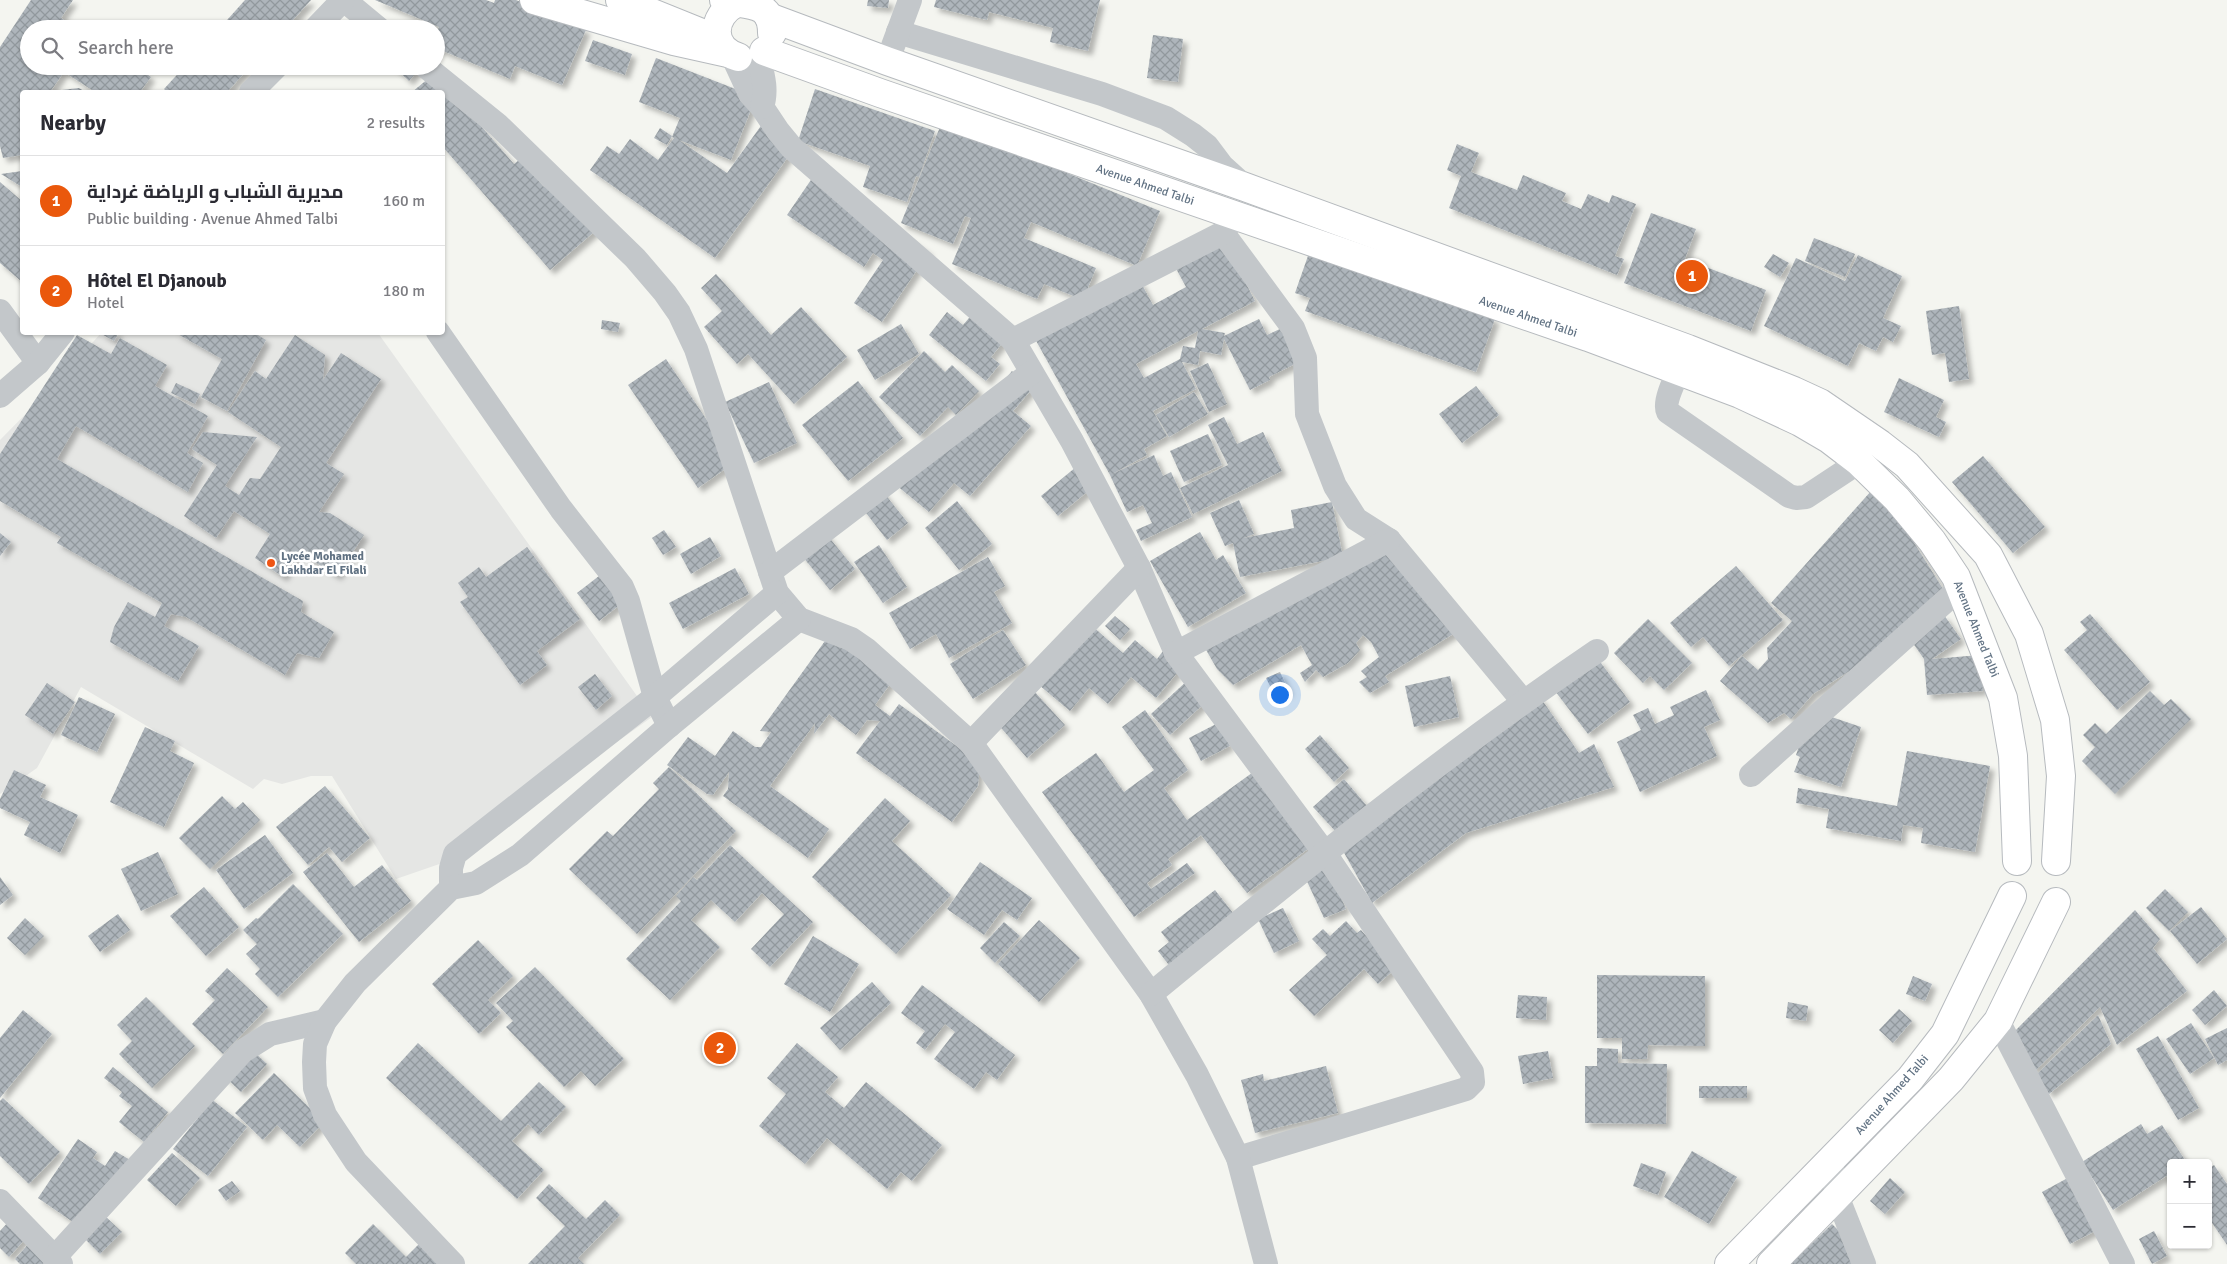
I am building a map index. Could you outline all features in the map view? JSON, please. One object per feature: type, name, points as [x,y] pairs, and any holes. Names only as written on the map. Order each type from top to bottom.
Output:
[{"type":"main road","points":[[534,0],[674,41],[740,51],[772,35],[772,25],[769,17]]},
{"type":"main road","points":[[620,0],[740,51]]},
{"type":"main road","points":[[740,51],[718,22],[730,2],[755,4],[769,17],[886,61],[1245,186],[1684,360],[1820,403],[1877,441],[1908,465],[1988,555],[2029,634],[2055,720],[2061,776],[2056,861],[2064,877],[2062,895],[2056,902],[1998,1021],[1951,1079],[1770,1264]]},
{"type":"main road","name":"Avenue Ahmed Talbi","points":[[740,51],[1228,225],[1579,334],[1684,360],[1740,394],[1800,422],[1829,439],[1859,462],[1897,499],[1932,541],[1956,577],[2003,698],[2012,756],[2017,861]]},
{"type":"main road","points":[[2056,861],[2036,854],[2026,856],[2017,861],[2009,878],[2012,896],[2025,907],[2041,910],[2056,902]]},
{"type":"main road","name":"Avenue Ahmed Talbi","points":[[1729,1264],[1910,1079],[1945,1034],[2012,896]]},
{"type":"street","points":[[324,20],[343,0],[368,20]]},
{"type":"street","points":[[886,61],[910,0]]},
{"type":"street","points":[[898,32],[1102,94],[1166,118],[1207,146],[1222,166],[1245,186]]},
{"type":"street","points":[[740,51],[750,94],[792,148],[1012,340],[1072,441],[1139,568],[1176,653],[1324,852],[1472,1072],[1473,1082],[1471,1086],[1458,1092],[1238,1158]]},
{"type":"street","points":[[253,90],[268,75]]},
{"type":"street","points":[[436,75],[498,125],[635,258],[665,293],[679,313],[696,349],[773,582],[799,619],[838,633],[859,644],[971,743],[1151,994],[1197,1075],[1238,1158],[1266,1264]]},
{"type":"street","points":[[1012,340],[1228,225],[1293,328],[1301,344],[1306,358],[1307,414],[1335,486],[1356,519],[1389,540],[1523,701]]},
{"type":"street","points":[[0,311],[38,363]]},
{"type":"street","points":[[0,396],[38,363],[61,335]]},
{"type":"street","points":[[440,335],[561,509],[622,587],[628,601],[654,698],[669,726]]},
{"type":"street","points":[[1684,360],[1668,396],[1666,408],[1668,412],[1789,496],[1796,498],[1806,497],[1859,462],[1877,441]]},
{"type":"street","points":[[451,888],[451,868],[455,854],[654,698],[773,582],[1030,373]]},
{"type":"street","points":[[1176,653],[1389,540]]},
{"type":"street","points":[[971,743],[1139,568]]},
{"type":"street","points":[[1751,776],[1960,588]]},
{"type":"street","points":[[453,1264],[356,1162],[325,1115],[315,1088],[314,1062],[316,1044],[325,1021],[355,983],[451,888],[476,883],[520,855],[669,726],[799,619]]},
{"type":"street","points":[[1151,994],[1324,852],[1523,701],[1597,650]]},
{"type":"street","points":[[0,1201],[58,1261],[242,1051],[270,1034],[325,1021]]},
{"type":"street","points":[[1998,1021],[2123,1264]]},
{"type":"street","points":[[1831,1161],[1837,1196],[1864,1264]]},
{"type":"shaded area","name":"Lycée Mohamed Lakhdar El Filali","points":[[99,335],[379,335],[652,717],[451,860],[396,879],[332,776],[311,776],[282,784],[264,779],[253,789],[81,687],[37,768],[0,794],[0,440],[62,377]]},
{"type":"building","points":[[31,0],[73,0],[61,18],[64,20],[20,20],[20,75],[62,75],[51,90],[20,90],[20,155],[3,158],[0,146],[0,47]]},
{"type":"building","points":[[245,0],[311,0],[293,20],[227,20]]},
{"type":"building","points":[[375,0],[486,0],[494,3],[495,0],[516,0],[586,30],[562,85],[515,66],[510,79],[445,52],[445,20],[422,20]]},
{"type":"building","points":[[868,0],[889,0],[888,8],[867,6]]},
{"type":"building","points":[[936,0],[1100,0],[1088,51],[1050,42],[1053,28],[989,12],[987,20],[934,7]]},
{"type":"building","points":[[1153,35],[1183,39],[1178,82],[1147,78]]},
{"type":"building","points":[[593,40],[632,54],[625,75],[585,61]]},
{"type":"building","points":[[656,58],[756,97],[731,160],[679,140],[727,173],[763,123],[796,146],[715,258],[590,170],[607,146],[619,154],[630,139],[658,160],[674,138],[672,137],[680,118],[639,102]]},
{"type":"building","points":[[69,75],[148,75],[151,77],[141,90],[92,90]]},
{"type":"building","points":[[177,75],[243,75],[229,90],[164,89]]},
{"type":"building","points":[[403,75],[414,75],[409,81]]},
{"type":"building","points":[[433,75],[437,75],[514,164],[520,159],[544,187],[552,180],[602,225],[550,270],[445,149],[445,90],[414,90]]},
{"type":"building","points":[[79,88],[82,90],[62,90]]},
{"type":"building","points":[[815,89],[935,131],[919,177],[916,176],[907,202],[863,187],[870,166],[798,141]]},
{"type":"building","points":[[942,122],[1160,211],[1137,266],[1031,222],[1024,238],[1096,268],[1083,300],[1044,284],[1037,299],[952,264],[971,218],[965,216],[953,244],[901,223]]},
{"type":"building","points":[[660,128],[672,136],[667,145],[654,138]]},
{"type":"building","points":[[1457,144],[1479,153],[1471,172],[1517,190],[1523,175],[1566,193],[1562,201],[1581,209],[1588,194],[1609,203],[1612,195],[1636,204],[1615,256],[1624,259],[1617,275],[1449,208],[1461,176],[1447,170]]},
{"type":"building","points":[[20,171],[20,186],[1,174]]},
{"type":"building","points":[[815,174],[929,252],[882,322],[854,303],[883,260],[873,253],[864,267],[787,215]]},
{"type":"building","points":[[0,182],[20,199],[20,280],[0,263]]},
{"type":"building","points":[[1651,213],[1696,229],[1685,259],[1766,290],[1751,331],[1624,283]]},
{"type":"building","points":[[1222,237],[1255,301],[1202,329],[1225,333],[1224,336],[1259,319],[1267,335],[1282,328],[1299,362],[1269,377],[1270,380],[1250,390],[1224,339],[1221,355],[1200,351],[1198,365],[1182,362],[1196,389],[1153,411],[1167,436],[1144,449],[1147,455],[1112,474],[1154,455],[1163,476],[1171,472],[1192,517],[1141,541],[1136,530],[1152,523],[1143,505],[1127,512],[1110,475],[1034,337],[1140,281],[1153,305],[1186,287],[1173,263]],"holes":[[[1198,331],[1195,348],[1183,346],[1180,359],[1144,378],[1136,364]]]},
{"type":"building","points":[[1814,238],[1855,254],[1845,277],[1805,261]]},
{"type":"building","points":[[1309,253],[1495,319],[1476,372],[1305,311],[1310,298],[1295,293]]},
{"type":"building","points":[[1773,254],[1789,263],[1780,277],[1764,267]]},
{"type":"building","points":[[1858,255],[1902,276],[1883,318],[1901,326],[1893,342],[1883,337],[1876,351],[1859,343],[1848,366],[1764,326],[1796,258],[1845,281]]},
{"type":"building","points":[[716,274],[771,335],[801,307],[847,357],[794,404],[748,354],[737,364],[704,327],[722,311],[701,288]]},
{"type":"building","points":[[981,304],[1013,330],[991,357],[1000,364],[986,381],[929,335],[947,312],[963,325]]},
{"type":"building","points":[[1959,306],[1969,379],[1949,382],[1945,353],[1932,355],[1926,311]]},
{"type":"building","points":[[602,320],[620,323],[618,332],[601,329]]},
{"type":"building","points":[[901,324],[919,354],[875,380],[857,350]]},
{"type":"building","points":[[77,335],[111,354],[120,338],[167,365],[155,386],[208,416],[187,453],[203,463],[188,492],[76,426],[57,459],[303,601],[301,612],[334,632],[319,658],[297,653],[285,675],[186,617],[171,614],[164,626],[199,646],[178,681],[110,642],[114,627],[128,602],[155,617],[162,603],[57,543],[61,537],[0,501],[0,454]]},
{"type":"building","points":[[103,335],[117,335],[114,341]]},
{"type":"building","points":[[179,335],[258,335],[266,340],[227,411],[201,397],[222,359]]},
{"type":"building","points":[[295,335],[325,355],[323,380],[341,353],[381,379],[326,463],[344,474],[319,512],[330,513],[364,535],[337,576],[299,552],[283,577],[255,558],[270,534],[234,511],[216,538],[184,516],[217,465],[192,449],[203,432],[257,437],[225,486],[239,495],[250,478],[260,479],[281,447],[228,412],[255,371],[266,379]]},
{"type":"building","points":[[924,351],[945,372],[952,365],[979,391],[956,415],[948,407],[920,436],[879,397]]},
{"type":"building","points":[[666,359],[735,462],[698,488],[628,385]]},
{"type":"building","points":[[1208,363],[1227,404],[1209,412],[1190,371]]},
{"type":"building","points":[[1012,371],[1032,389],[1013,411],[1031,426],[970,496],[954,483],[929,512],[896,485],[948,446]]},
{"type":"building","points":[[1899,378],[1944,400],[1936,417],[1946,422],[1939,437],[1884,412]]},
{"type":"building","points":[[858,381],[903,438],[848,481],[802,425]]},
{"type":"building","points":[[769,382],[797,443],[754,463],[725,402]]},
{"type":"building","points":[[176,383],[200,394],[195,404],[171,393]]},
{"type":"building","points":[[1476,386],[1499,415],[1462,443],[1439,414]]},
{"type":"building","points":[[1194,392],[1208,414],[1169,437],[1156,415]]},
{"type":"building","points":[[1224,417],[1237,444],[1263,432],[1282,471],[1193,514],[1180,488],[1228,465],[1208,425]]},
{"type":"building","points":[[1208,434],[1222,465],[1184,482],[1170,451]]},
{"type":"building","points":[[1983,456],[2045,527],[2013,553],[1952,482]]},
{"type":"building","points":[[1076,467],[1093,487],[1058,516],[1041,496]]},
{"type":"building","points":[[876,483],[908,523],[887,540],[856,500]]},
{"type":"building","points":[[1872,490],[1893,509],[1943,589],[1856,667],[1813,694],[1791,719],[1784,713],[1768,723],[1720,681],[1742,656],[1758,670],[1768,659],[1767,648],[1792,621],[1771,603]]},
{"type":"building","points":[[1239,500],[1254,534],[1244,538],[1294,528],[1291,510],[1332,502],[1343,557],[1240,577],[1233,543],[1225,546],[1210,513]]},
{"type":"building","points":[[957,501],[992,544],[959,570],[925,528]]},
{"type":"building","points":[[664,530],[676,547],[663,555],[652,538]]},
{"type":"building","points":[[823,530],[855,569],[830,590],[798,551]]},
{"type":"building","points":[[1200,532],[1216,560],[1223,555],[1246,593],[1188,627],[1150,561]]},
{"type":"building","points":[[0,533],[11,542],[0,556]]},
{"type":"building","points":[[710,537],[721,556],[691,574],[680,554]]},
{"type":"building","points":[[1387,543],[1458,631],[1385,676],[1389,682],[1370,693],[1359,682],[1367,677],[1361,671],[1379,657],[1371,642],[1363,635],[1356,643],[1360,650],[1348,663],[1323,677],[1316,670],[1305,682],[1300,673],[1312,665],[1301,645],[1233,685],[1217,669],[1205,648]]},
{"type":"building","points":[[879,545],[907,587],[883,603],[854,562]]},
{"type":"building","points":[[527,547],[580,619],[537,651],[547,665],[520,685],[460,602],[468,597],[458,583],[479,567],[486,577]]},
{"type":"building","points":[[988,557],[1005,586],[994,592],[1012,623],[949,658],[936,634],[910,649],[889,613]]},
{"type":"building","points":[[1736,566],[1783,620],[1729,666],[1703,637],[1691,647],[1670,623]]},
{"type":"building","points":[[735,568],[749,594],[683,629],[669,603]]},
{"type":"building","points":[[608,569],[630,597],[599,621],[577,593]]},
{"type":"building","points":[[2090,614],[2150,682],[2117,710],[2064,650],[2087,630],[2080,622]]},
{"type":"building","points":[[1944,615],[1961,639],[1932,659],[1980,655],[1983,691],[1927,695],[1924,659],[1910,639]]},
{"type":"building","points":[[1115,616],[1130,629],[1120,640],[1105,626]]},
{"type":"building","points":[[1648,619],[1692,663],[1664,690],[1650,676],[1643,683],[1614,653]]},
{"type":"building","points":[[1091,625],[1123,653],[1135,640],[1157,659],[1163,651],[1182,667],[1156,698],[1131,677],[1108,704],[1089,688],[1070,711],[1039,685]]},
{"type":"building","points":[[1003,630],[1026,665],[973,699],[950,664]]},
{"type":"building","points":[[830,634],[893,680],[875,705],[890,716],[899,704],[980,763],[978,786],[952,822],[856,753],[880,721],[867,720],[856,735],[829,714],[814,734],[815,723],[770,786],[829,829],[808,858],[723,796],[728,789],[729,772],[713,795],[707,794],[667,765],[688,737],[715,756],[733,731],[755,747],[761,747],[771,732],[760,731]]},
{"type":"building","points":[[1598,659],[1630,702],[1588,734],[1555,691]]},
{"type":"building","points":[[1280,672],[1289,691],[1276,698],[1266,678]]},
{"type":"building","points":[[595,674],[612,696],[596,710],[578,687]]},
{"type":"building","points":[[1450,676],[1459,717],[1414,727],[1405,686]]},
{"type":"building","points":[[1189,679],[1208,700],[1170,735],[1151,714]]},
{"type":"building","points":[[47,683],[75,702],[53,734],[25,715]]},
{"type":"building","points":[[1033,690],[1065,725],[1027,758],[996,722]]},
{"type":"building","points":[[1706,690],[1720,720],[1704,727],[1717,756],[1640,792],[1617,742],[1641,730],[1633,715],[1648,708],[1655,724],[1674,715],[1670,707]]},
{"type":"building","points":[[2150,691],[2164,705],[2171,699],[2191,719],[2115,794],[2082,761],[2095,747],[2083,735],[2095,723],[2106,734]]},
{"type":"building","points":[[79,697],[115,714],[97,752],[61,735]]},
{"type":"building","points":[[1540,697],[1579,753],[1594,744],[1614,787],[1466,833],[1372,903],[1342,849]]},
{"type":"building","points":[[1145,710],[1188,770],[1164,788],[1187,820],[1256,770],[1312,846],[1247,893],[1201,835],[1168,859],[1172,865],[1147,883],[1151,889],[1187,863],[1195,873],[1134,917],[1042,792],[1096,753],[1124,792],[1154,770],[1122,727]]},
{"type":"building","points":[[1811,710],[1861,727],[1841,787],[1794,772],[1800,757],[1796,755]]},
{"type":"building","points":[[1218,723],[1230,746],[1201,761],[1189,738]]},
{"type":"building","points":[[145,727],[175,741],[170,751],[194,763],[164,827],[110,802]]},
{"type":"building","points":[[1320,735],[1349,768],[1334,782],[1305,749]]},
{"type":"building","points":[[1907,751],[1990,766],[1975,852],[1921,843],[1923,828],[1903,825],[1901,841],[1826,828],[1829,809],[1796,803],[1798,788],[1897,806]]},
{"type":"building","points":[[669,767],[736,831],[637,934],[569,869],[607,831],[613,836],[659,789],[653,783]]},
{"type":"building","points":[[14,770],[46,785],[40,797],[78,815],[60,853],[24,835],[30,822],[0,808],[0,799]]},
{"type":"building","points":[[1344,779],[1367,806],[1337,833],[1313,807]]},
{"type":"building","points":[[325,786],[370,838],[342,862],[329,847],[308,865],[276,827]]},
{"type":"building","points":[[222,796],[235,809],[243,802],[260,820],[210,869],[179,838]]},
{"type":"building","points":[[885,798],[910,821],[892,841],[951,895],[896,954],[812,877]]},
{"type":"building","points":[[265,835],[293,873],[244,909],[216,870]]},
{"type":"building","points":[[730,845],[813,922],[770,967],[751,949],[784,914],[762,893],[735,922],[711,900],[691,920],[720,947],[670,1000],[626,959],[681,901],[676,896],[693,877],[697,880]]},
{"type":"building","points":[[158,852],[178,894],[141,911],[121,869]]},
{"type":"building","points":[[327,853],[354,887],[382,865],[411,901],[359,942],[303,872]]},
{"type":"building","points":[[980,862],[1032,898],[1017,920],[1002,910],[984,935],[947,909]]},
{"type":"building","points":[[1328,867],[1346,909],[1324,918],[1305,877]]},
{"type":"building","points":[[0,877],[13,895],[0,905]]},
{"type":"building","points":[[293,884],[343,934],[278,997],[255,974],[260,969],[246,954],[257,944],[243,930],[256,918],[258,919]]},
{"type":"building","points":[[204,887],[239,927],[206,956],[170,916]]},
{"type":"building","points":[[2165,889],[2188,912],[2169,931],[2146,908]]},
{"type":"building","points":[[1215,890],[1237,918],[1172,969],[1158,951],[1169,942],[1161,932]]},
{"type":"building","points":[[2201,907],[2227,939],[2197,964],[2170,931]]},
{"type":"building","points":[[1283,908],[1299,941],[1274,953],[1258,919]]},
{"type":"building","points":[[2135,910],[2160,939],[2153,948],[2187,991],[2117,1045],[2100,1007],[2034,1072],[2012,1034]]},
{"type":"building","points":[[118,914],[130,930],[100,952],[88,936]]},
{"type":"building","points":[[25,918],[44,936],[25,955],[7,938]]},
{"type":"building","points":[[1039,920],[1080,958],[1039,1002],[998,964]]},
{"type":"building","points":[[1346,921],[1357,933],[1361,930],[1396,968],[1378,984],[1364,969],[1314,1016],[1289,990],[1327,955],[1312,939],[1323,929],[1330,936]]},
{"type":"building","points":[[1004,922],[1020,936],[995,963],[980,948]]},
{"type":"building","points":[[813,936],[859,964],[830,1012],[784,984]]},
{"type":"building","points":[[478,940],[513,976],[488,1000],[501,1013],[479,1034],[432,984]]},
{"type":"building","points":[[535,967],[624,1059],[595,1086],[581,1071],[564,1087],[506,1027],[513,1021],[496,1003]]},
{"type":"building","points":[[227,968],[268,1007],[223,1054],[192,1024],[215,1000],[205,991]]},
{"type":"building","points":[[1597,975],[1705,976],[1705,1046],[1648,1045],[1647,1059],[1622,1059],[1622,1038],[1597,1038]]},
{"type":"building","points":[[1913,976],[1932,984],[1925,1001],[1906,994]]},
{"type":"building","points":[[872,982],[891,1003],[840,1050],[820,1028]]},
{"type":"building","points":[[922,985],[1015,1055],[997,1080],[986,1072],[974,1089],[934,1059],[955,1032],[945,1024],[925,1050],[916,1043],[925,1031],[901,1013]]},
{"type":"building","points":[[2214,990],[2227,1006],[2205,1025],[2192,1010]]},
{"type":"building","points":[[1518,995],[1547,997],[1546,1020],[1516,1018]]},
{"type":"building","points":[[146,997],[195,1046],[152,1088],[119,1054],[132,1041],[117,1025]]},
{"type":"building","points":[[1788,1002],[1808,1006],[1806,1021],[1786,1018]]},
{"type":"building","points":[[1899,1009],[1912,1021],[1893,1043],[1879,1030]]},
{"type":"building","points":[[23,1010],[52,1034],[0,1098],[0,1038]]},
{"type":"building","points":[[2098,1015],[2111,1044],[2049,1094],[2037,1074]]},
{"type":"building","points":[[2191,1023],[2214,1058],[2190,1074],[2166,1039]]},
{"type":"building","points":[[2227,1028],[2227,1060],[2218,1065],[2205,1039]]},
{"type":"building","points":[[2158,1036],[2199,1108],[2178,1120],[2136,1049]]},
{"type":"building","points":[[418,1043],[501,1121],[539,1082],[566,1107],[539,1135],[528,1124],[512,1141],[544,1170],[517,1199],[386,1078]]},
{"type":"building","points":[[797,1043],[838,1077],[825,1092],[844,1108],[866,1082],[942,1145],[912,1181],[901,1172],[887,1189],[827,1138],[805,1164],[759,1126],[786,1094],[767,1078]]},
{"type":"building","points":[[249,1047],[267,1064],[241,1092],[223,1075]]},
{"type":"building","points":[[1597,1048],[1618,1049],[1618,1063],[1667,1064],[1666,1124],[1585,1123],[1585,1066],[1597,1066]]},
{"type":"building","points":[[1548,1051],[1553,1078],[1523,1084],[1518,1056]]},
{"type":"building","points":[[1326,1066],[1338,1113],[1255,1133],[1241,1080],[1263,1074],[1264,1081]]},
{"type":"building","points":[[113,1067],[168,1112],[144,1142],[119,1122],[132,1106],[119,1096],[122,1092],[104,1078]]},
{"type":"building","points":[[274,1073],[324,1122],[300,1147],[277,1125],[263,1140],[235,1113]]},
{"type":"building","points":[[1699,1086],[1747,1086],[1747,1098],[1699,1098]]},
{"type":"building","points":[[201,1091],[247,1127],[208,1176],[173,1149],[201,1114]]},
{"type":"building","points":[[3,1098],[60,1152],[29,1184],[0,1156],[0,1101]]},
{"type":"building","points":[[2141,1124],[2147,1134],[2162,1125],[2184,1159],[2167,1159],[2167,1176],[2113,1210],[2082,1162]]},
{"type":"building","points":[[78,1139],[97,1152],[93,1158],[105,1166],[115,1151],[130,1160],[83,1229],[38,1198]]},
{"type":"building","points":[[1692,1151],[1737,1177],[1709,1224],[1664,1197]]},
{"type":"building","points":[[172,1153],[200,1178],[176,1206],[147,1180]]},
{"type":"building","points":[[1641,1163],[1666,1172],[1658,1195],[1633,1186]]},
{"type":"building","points":[[2214,1165],[2227,1184],[2227,1245],[2212,1223],[2212,1166]]},
{"type":"building","points":[[2075,1174],[2103,1227],[2070,1244],[2042,1192]]},
{"type":"building","points":[[1890,1178],[1905,1192],[1885,1214],[1870,1201]]},
{"type":"building","points":[[232,1181],[240,1191],[226,1201],[218,1190]]},
{"type":"building","points":[[549,1184],[586,1219],[605,1200],[620,1215],[578,1258],[584,1264],[528,1264],[565,1226],[536,1198]]},
{"type":"building","points":[[105,1216],[122,1232],[100,1254],[84,1238]]},
{"type":"building","points":[[11,1219],[29,1235],[9,1257],[0,1248],[0,1231]]},
{"type":"building","points":[[373,1224],[406,1257],[429,1234],[442,1264],[356,1264],[345,1253]]},
{"type":"building","points":[[1832,1224],[1872,1264],[1791,1264]]},
{"type":"building","points":[[2154,1231],[2167,1256],[2152,1264],[2139,1239]]},
{"type":"building","points":[[31,1241],[49,1257],[43,1264],[20,1264],[15,1259]]},
{"type":"place","name":"مديرية الشباب و الرياضة غرداية","points":[[1692,276]]},
{"type":"place","name":"Lycée Mohamed Lakhdar El Filali","points":[[271,563]]},
{"type":"place","name":"Hôtel El Djanoub","points":[[720,1048]]}]
